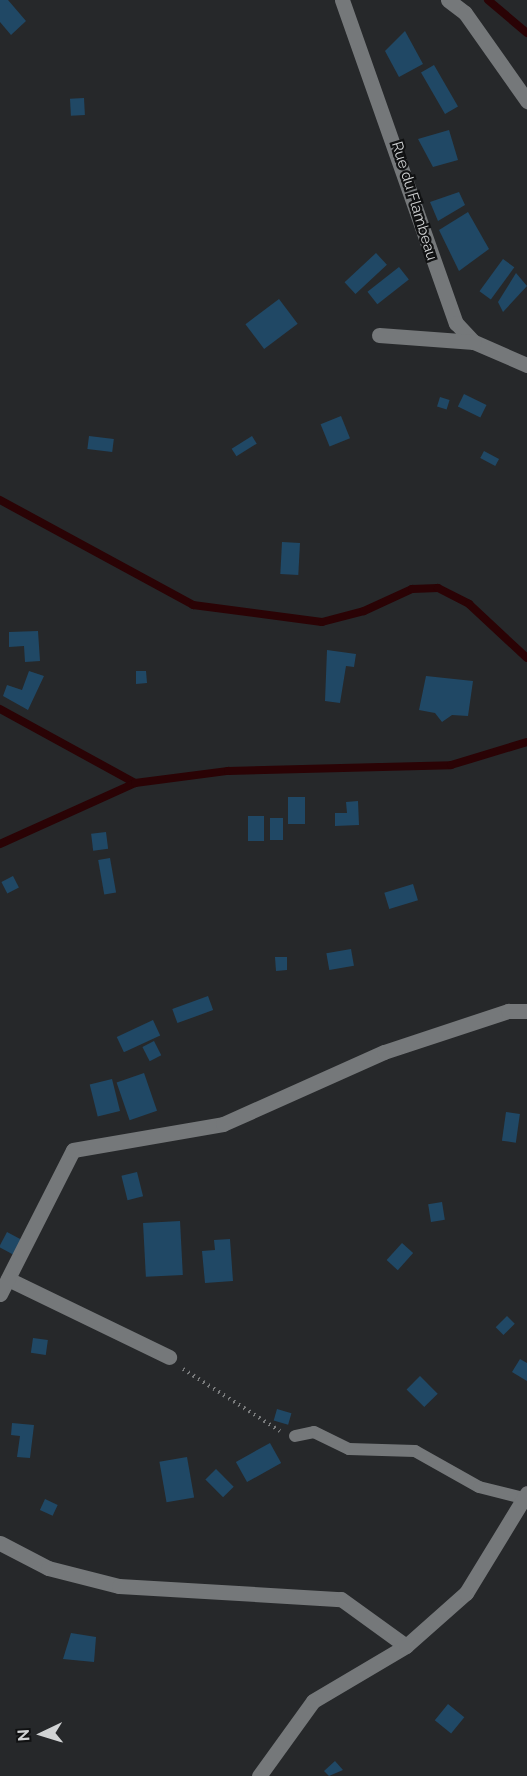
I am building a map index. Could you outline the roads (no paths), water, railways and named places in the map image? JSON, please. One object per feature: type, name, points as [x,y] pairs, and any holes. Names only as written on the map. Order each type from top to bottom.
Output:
[{"type":"street","name":"Rue du Flambeau","points":[[342,0],[387,115],[426,245],[456,323],[474,342],[527,365]]},
{"type":"street","points":[[448,0],[465,13],[527,101]]},
{"type":"street","points":[[379,335],[474,342]]},
{"type":"street","points":[[0,1294],[73,1150],[223,1124],[384,1052],[508,1011],[527,1011]]},
{"type":"street","points":[[8,1279],[169,1357]]},
{"type":"street","points":[[260,1776],[313,1701],[406,1646],[466,1593],[525,1496]]},
{"type":"street","points":[[0,1543],[48,1568],[118,1586],[340,1599],[406,1646]]},
{"type":"lane","points":[[295,1436],[314,1432],[349,1449],[414,1451],[479,1487],[525,1496]]},
{"type":"waterway","points":[[488,0],[527,33]]},
{"type":"waterway","points":[[0,500],[193,605],[322,622],[364,611],[412,589],[438,588],[469,604],[527,658]]},
{"type":"waterway","points":[[0,709],[135,783]]},
{"type":"waterway","points":[[0,844],[135,783],[228,771],[451,765],[527,742]]}]
